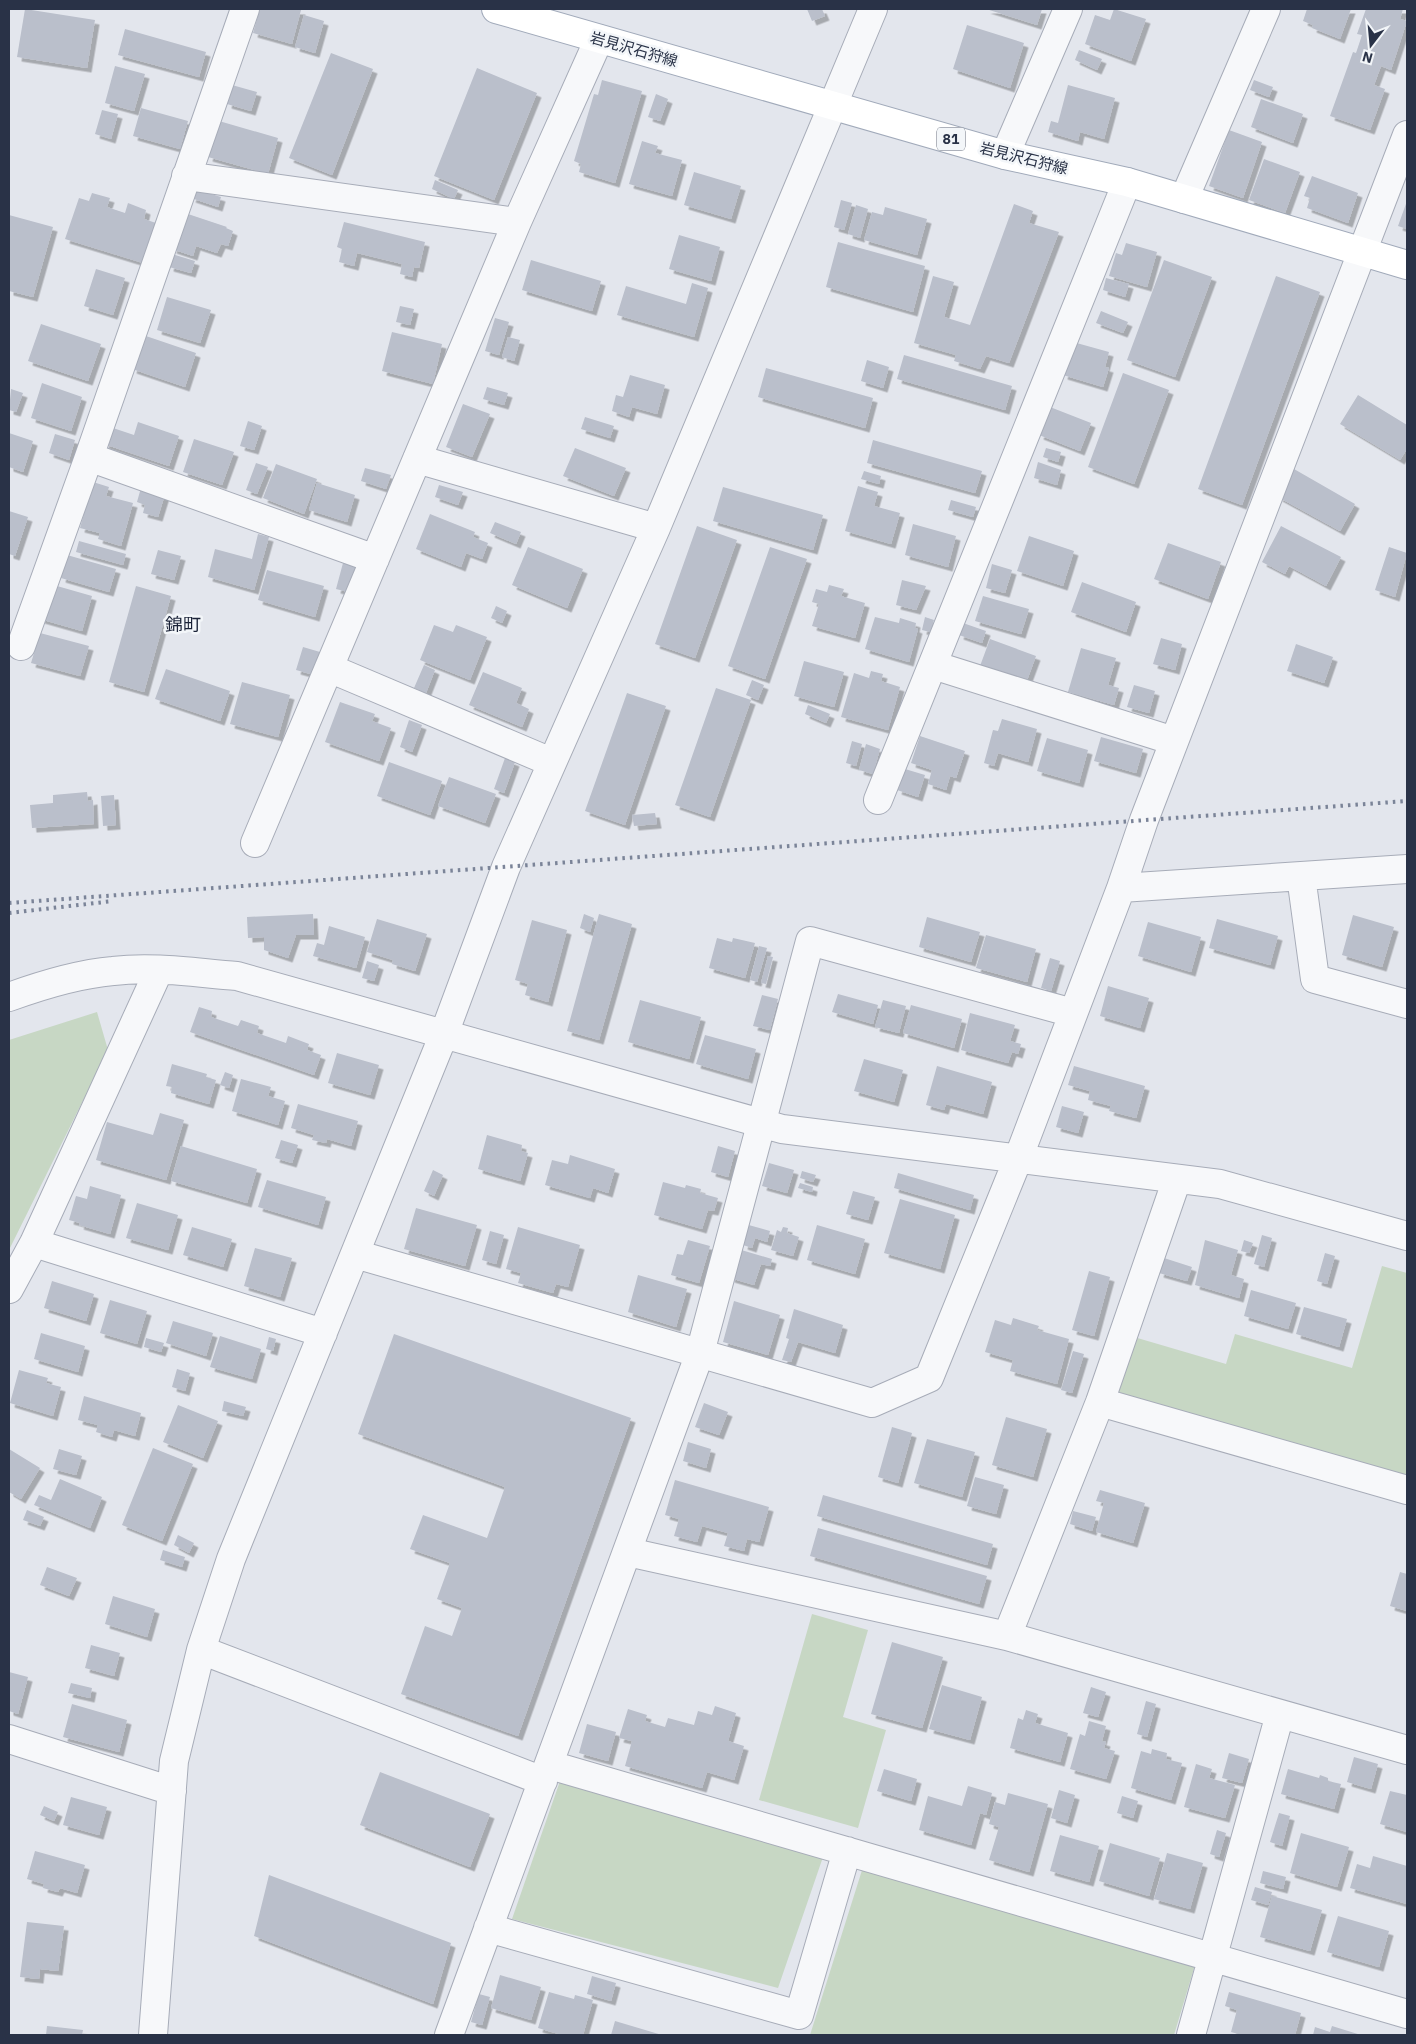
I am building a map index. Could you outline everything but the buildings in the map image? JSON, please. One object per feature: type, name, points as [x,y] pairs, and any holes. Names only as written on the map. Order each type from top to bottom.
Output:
[{"type":"main road","name":"岩見沢石狩線","points":[[496,9],[1005,155],[1127,182],[1407,264]]},
{"type":"street","points":[[21,646],[245,9]]},
{"type":"street","points":[[153,2035],[174,1761],[201,1650],[231,1559],[444,1034],[506,867],[550,762],[656,528],[873,9]]},
{"type":"street","points":[[1005,155],[1068,9]]},
{"type":"street","points":[[1184,199],[1266,9]]},
{"type":"street","points":[[255,843],[518,222],[599,39]]},
{"type":"street","points":[[355,1254],[872,1403],[929,1378],[1018,1158],[1121,888],[1174,741],[1364,252],[1407,135]]},
{"type":"street","points":[[186,176],[518,222]]},
{"type":"street","points":[[878,800],[1127,182]]},
{"type":"street","points":[[89,456],[375,559]]},
{"type":"street","points":[[417,459],[656,528]]},
{"type":"street","points":[[933,665],[1174,741]]},
{"type":"street","points":[[329,668],[550,762]]},
{"type":"street","points":[[1121,888],[1407,869]]},
{"type":"street","points":[[1301,876],[1315,979],[1407,1004]]},
{"type":"street","points":[[449,2035],[700,1353],[810,941],[1073,1013]]},
{"type":"street","points":[[9,997],[69,978],[114,970],[159,970],[237,976],[782,1129],[1220,1184],[1407,1236]]},
{"type":"street","points":[[9,1288],[34,1242],[159,970]]},
{"type":"street","points":[[1007,1636],[1100,1402],[1178,1179]]},
{"type":"street","points":[[34,1242],[323,1333]]},
{"type":"street","points":[[1100,1402],[1407,1490]]},
{"type":"street","points":[[628,1552],[1007,1636],[1407,1750]]},
{"type":"street","points":[[201,1650],[546,1773],[847,1851],[1407,2014]]},
{"type":"street","points":[[1190,2035],[1280,1714]]},
{"type":"street","points":[[9,1739],[172,1791]]},
{"type":"street","points":[[488,1928],[799,2015],[847,1851]]},
{"type":"green space","points":[[97,1012],[108,1050],[9,1250],[9,1040]]},
{"type":"green space","points":[[1382,1266],[1407,1273],[1407,1482],[1117,1398],[1134,1337],[1226,1364],[1235,1334],[1352,1368]]},
{"type":"green space","points":[[812,1614],[868,1630],[843,1717],[886,1730],[858,1828],[759,1800]]},
{"type":"green space","points":[[560,1781],[823,1857],[778,1988],[512,1919]]},
{"type":"green space","points":[[863,1867],[1195,1965],[1174,2035],[810,2035]]},
{"type":"railway","points":[[9,903],[1407,801]]},
{"type":"railway","points":[[9,913],[113,901]]},
{"type":"district","name":"錦町","points":[[183,624]]}]
